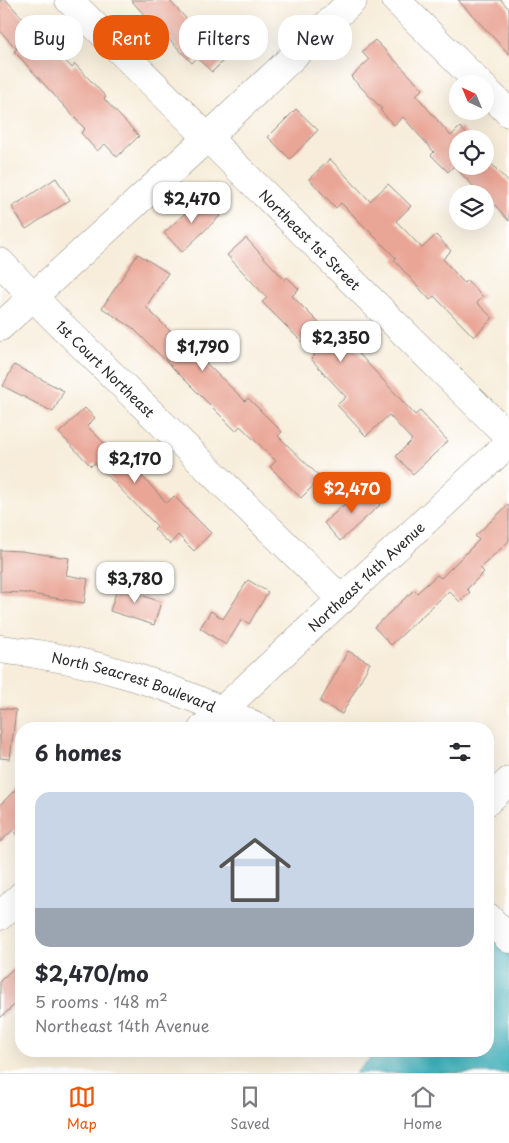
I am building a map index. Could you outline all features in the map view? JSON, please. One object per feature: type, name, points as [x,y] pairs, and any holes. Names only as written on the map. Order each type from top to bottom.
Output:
[{"type":"street","name":"Northeast 1st Street","points":[[69,0],[509,437]]},
{"type":"street","points":[[0,327],[207,138],[353,0]]},
{"type":"street","points":[[396,0],[471,75]]},
{"type":"street","points":[[494,98],[509,113]]},
{"type":"street","name":"1st Court Northeast","points":[[0,262],[342,600]]},
{"type":"street","name":"Northeast 14th Avenue","points":[[210,722],[509,443]]},
{"type":"street","name":"North Seacrest Boulevard","points":[[0,649],[83,662],[137,677],[177,690],[248,722]]},
{"type":"street","points":[[494,795],[509,781]]},
{"type":"street","points":[[0,916],[15,902]]},
{"type":"water","points":[[509,926],[509,1073],[355,1073],[372,1057],[494,1057],[494,941]]},
{"type":"building","points":[[0,0],[6,0],[20,15],[15,15],[15,47],[0,31]]},
{"type":"building","points":[[131,0],[169,0],[183,15],[179,15],[179,49],[169,39],[169,15],[144,15]]},
{"type":"building","points":[[458,0],[501,0],[509,9],[509,54]]},
{"type":"building","points":[[375,40],[423,89],[416,95],[449,134],[448,172],[431,155],[434,152],[403,117],[394,125],[380,110],[382,109],[351,77],[369,60],[362,52]]},
{"type":"building","points":[[22,60],[64,60],[72,68],[75,64],[106,97],[104,99],[139,136],[117,157],[105,144],[97,151],[81,133],[85,129]]},
{"type":"building","points":[[199,60],[224,60],[212,72]]},
{"type":"building","points":[[296,109],[318,130],[290,159],[268,137]]},
{"type":"building","points":[[330,159],[370,201],[388,184],[411,206],[396,221],[422,248],[436,235],[451,251],[443,259],[464,283],[467,280],[483,297],[477,303],[493,318],[474,337],[434,296],[430,300],[394,260],[396,258],[341,203],[336,208],[309,179]]},
{"type":"building","points":[[494,167],[509,183],[509,221],[494,204],[494,185],[472,185],[463,175],[494,175]]},
{"type":"building","points":[[56,178],[70,200],[26,229],[12,207]]},
{"type":"building","points":[[202,197],[220,216],[182,252],[164,233]]},
{"type":"building","points":[[246,238],[285,280],[287,277],[299,289],[292,296],[334,338],[340,333],[415,415],[420,411],[448,441],[413,474],[396,456],[412,440],[389,415],[366,436],[337,405],[346,397],[311,359],[315,355],[262,302],[267,298],[227,255]]},
{"type":"building","points":[[138,254],[168,273],[146,307],[202,363],[204,361],[245,401],[248,398],[282,432],[278,436],[321,478],[301,498],[270,467],[276,461],[240,426],[236,431],[133,328],[102,308]]},
{"type":"building","points":[[14,365],[64,391],[53,412],[3,386]]},
{"type":"building","points":[[85,408],[95,418],[87,426],[119,458],[127,450],[143,467],[138,472],[167,503],[174,496],[211,533],[194,551],[178,535],[170,544],[154,529],[157,526],[95,463],[91,466],[59,433]]},
{"type":"building","points":[[363,487],[380,505],[340,541],[324,523]]},
{"type":"building","points":[[509,504],[509,541],[480,568],[484,572],[467,589],[470,592],[460,602],[449,591],[391,645],[374,627],[414,590],[417,593],[437,575],[441,578],[479,540],[475,536]]},
{"type":"building","points":[[0,550],[69,558],[66,575],[88,579],[84,603],[25,593],[0,592]]},
{"type":"building","points":[[120,580],[143,588],[141,595],[161,602],[154,625],[110,611]]},
{"type":"building","points":[[248,580],[268,592],[249,624],[242,619],[226,645],[200,628],[211,611],[223,619]]},
{"type":"building","points":[[348,651],[370,663],[342,714],[320,702]]},
{"type":"building","points":[[0,708],[16,710],[10,759],[0,758]]},
{"type":"building","points":[[15,790],[15,832],[13,830],[0,842],[0,805]]},
{"type":"building","points":[[15,967],[15,1004],[0,1018],[0,981]]}]
